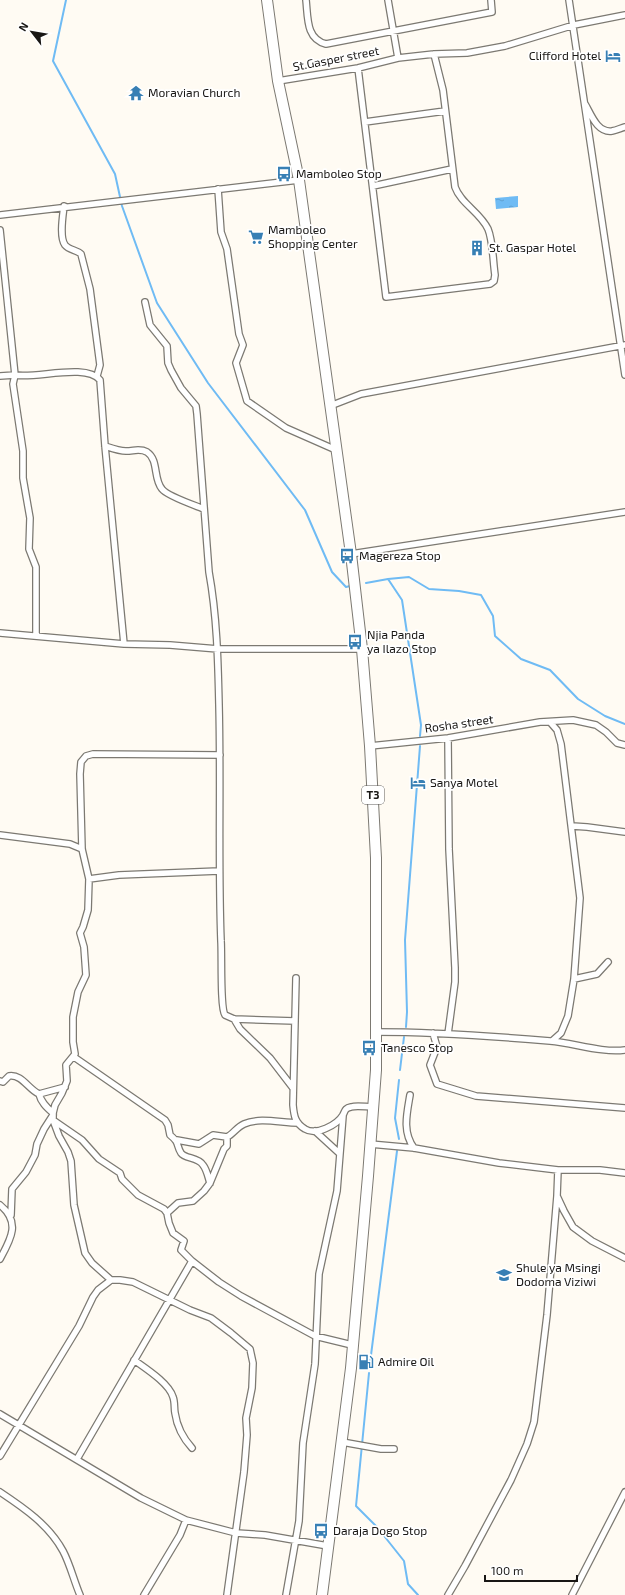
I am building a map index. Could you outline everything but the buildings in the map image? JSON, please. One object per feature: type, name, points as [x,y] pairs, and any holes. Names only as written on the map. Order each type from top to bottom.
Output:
[{"type":"highway","name":"T3","points":[[267,0],[278,81],[299,180],[336,450],[352,554],[370,746],[377,889],[376,1070],[362,1249],[352,1345],[347,1443],[328,1546],[322,1595]]},
{"type":"street","points":[[306,0],[310,29],[313,38],[326,44],[492,12],[491,0]]},
{"type":"street","points":[[388,0],[398,58]]},
{"type":"street","points":[[569,0],[623,346],[625,374]]},
{"type":"street","name":"St.Gasper street","points":[[278,81],[358,68],[398,58],[434,54],[467,53],[505,46],[574,25],[625,15]]},
{"type":"street","points":[[358,68],[386,297],[490,284],[494,281],[495,275],[488,229],[457,191],[452,169],[442,82],[434,54]]},
{"type":"street","points":[[584,102],[596,123],[600,127],[611,131],[625,127]]},
{"type":"street","points":[[365,122],[446,111]]},
{"type":"street","points":[[372,186],[452,169]]},
{"type":"street","points":[[0,215],[64,206],[126,201],[299,180]]},
{"type":"street","points":[[218,189],[221,232],[227,249],[239,334],[243,345],[236,363],[247,401],[286,428],[336,450]]},
{"type":"street","points":[[64,206],[62,233],[64,242],[68,247],[81,253],[87,273],[100,360],[100,368],[97,376]]},
{"type":"street","points":[[0,230],[15,375],[13,384],[23,451],[23,478],[30,518],[30,549],[36,567],[36,636]]},
{"type":"street","points":[[0,294],[7,293]]},
{"type":"street","points":[[145,302],[150,325],[167,346],[170,370],[181,388],[196,406],[200,440],[209,572],[218,649],[220,755],[219,871],[222,1008],[225,1015],[234,1019],[295,1021]]},
{"type":"street","points":[[330,406],[360,394],[623,346]]},
{"type":"street","points":[[0,376],[27,376],[83,372],[97,376],[100,380],[102,385],[104,446],[124,644]]},
{"type":"street","points":[[104,446],[126,451],[141,450],[148,453],[152,458],[159,485],[162,490],[204,509]]},
{"type":"street","points":[[352,554],[625,512]]},
{"type":"street","points":[[0,633],[124,644],[170,645],[218,649],[362,649]]},
{"type":"street","name":"Rosha street","points":[[370,746],[448,738],[540,722],[573,720],[588,722],[604,730],[617,743],[625,745]]},
{"type":"street","points":[[550,722],[557,730],[561,744],[580,898],[574,979],[568,1016],[558,1037],[552,1041]]},
{"type":"street","points":[[448,738],[449,849],[456,968],[448,1034]]},
{"type":"street","points":[[0,1259],[12,1235],[12,1189],[26,1172],[35,1155],[37,1144],[44,1129],[53,1116],[55,1104],[67,1081],[66,1065],[74,1056],[76,1050],[73,1042],[72,1025],[74,1005],[86,975],[84,948],[80,933],[88,910],[88,879],[82,849],[81,762],[86,756],[94,754],[220,755]]},
{"type":"street","points":[[572,826],[625,832]]},
{"type":"street","points":[[0,835],[70,844],[82,849]]},
{"type":"street","points":[[88,879],[119,875],[219,871]]},
{"type":"street","points":[[574,979],[597,974],[608,962]]},
{"type":"street","points":[[296,978],[293,1088],[295,1117],[298,1123],[306,1130],[315,1131],[324,1130],[343,1116]]},
{"type":"street","points":[[234,1019],[240,1029],[270,1058],[293,1088]]},
{"type":"street","points":[[376,1032],[433,1033],[552,1041],[598,1048],[625,1050]]},
{"type":"street","points":[[433,1033],[437,1047],[430,1065],[437,1084],[476,1096],[625,1108]]},
{"type":"street","points":[[74,1056],[165,1120],[168,1125],[170,1135],[177,1140],[200,1144],[213,1135],[227,1137]]},
{"type":"street","points":[[0,1081],[3,1082],[8,1076],[20,1078],[34,1092],[39,1094],[65,1087]]},
{"type":"street","points":[[39,1094],[44,1105],[53,1116],[82,1140],[99,1159],[120,1173],[122,1179],[138,1195],[164,1209],[167,1213],[173,1233],[184,1240],[181,1250],[192,1261],[236,1293],[315,1336],[352,1345]]},
{"type":"street","points":[[410,1095],[406,1132],[409,1141],[414,1148]]},
{"type":"street","points":[[286,1595],[299,1521],[303,1443],[315,1364],[315,1336],[319,1274],[337,1191],[343,1116],[345,1110],[351,1106],[372,1107]]},
{"type":"street","points":[[53,1116],[59,1136],[71,1161],[74,1205],[85,1253],[92,1263],[111,1280]]},
{"type":"street","points":[[167,1213],[178,1203],[195,1200],[210,1183],[227,1146],[227,1137],[234,1129],[248,1122],[272,1121],[282,1123],[298,1123]]},
{"type":"street","points":[[315,1131],[339,1153]]},
{"type":"street","points":[[177,1140],[183,1155],[199,1161],[205,1167],[210,1183]]},
{"type":"street","points":[[370,1144],[414,1148],[498,1163],[558,1170],[600,1170],[625,1173]]},
{"type":"street","points":[[448,1595],[511,1480],[527,1444],[534,1422],[548,1300],[558,1170]]},
{"type":"street","points":[[557,1196],[574,1227],[592,1241],[625,1258]]},
{"type":"street","points":[[0,1205],[11,1215]]},
{"type":"street","points":[[77,1459],[192,1261]]},
{"type":"street","points":[[0,1456],[79,1326],[93,1297],[98,1290],[111,1280],[133,1282],[190,1310],[211,1318],[250,1349],[253,1363],[252,1388],[246,1418],[247,1435],[244,1472],[227,1595]]},
{"type":"street","points":[[134,1360],[166,1386],[173,1396],[177,1424],[183,1438],[192,1448]]},
{"type":"street","points":[[0,1414],[141,1498],[186,1520],[236,1533],[254,1534],[328,1546]]},
{"type":"street","points":[[347,1443],[381,1449],[394,1449]]},
{"type":"street","points":[[0,1492],[32,1514],[55,1539],[64,1552],[80,1595]]},
{"type":"street","points":[[572,1595],[625,1492]]},
{"type":"street","points":[[144,1595],[180,1535],[186,1520]]},
{"type":"water","points":[[518,196],[518,207],[496,209],[495,198]]},
{"type":"waterway","points":[[66,0],[53,61],[115,174],[122,206],[157,303],[208,383],[305,510],[332,572],[346,587],[350,586]]},
{"type":"waterway","points":[[388,579],[409,577],[429,589],[459,591],[481,595],[493,616],[495,636],[521,659],[550,670],[578,699],[605,716],[625,724]]},
{"type":"waterway","points":[[366,583],[388,579],[402,600],[421,725],[420,736]]},
{"type":"waterway","points":[[406,1027],[405,940],[420,746]]},
{"type":"waterway","points":[[400,1070],[404,1037]]},
{"type":"waterway","points":[[399,1080],[395,1118],[399,1139]]},
{"type":"waterway","points":[[370,1363],[397,1151]]},
{"type":"waterway","points":[[369,1373],[356,1506],[377,1527],[404,1561],[408,1584],[418,1595]]},
{"type":"place","name":"Clifford Hotel","points":[[613,56]]},
{"type":"place","name":"Moravian Church","points":[[136,93]]},
{"type":"place","name":"Mamboleo Stop","points":[[284,174]]},
{"type":"place","name":"Mamboleo Shopping Center","points":[[256,237]]},
{"type":"place","name":"St. Gaspar Hotel","points":[[477,248]]},
{"type":"place","name":"Magereza Stop","points":[[347,556]]},
{"type":"place","name":"Njia Panda ya Ilazo Stop","points":[[355,642]]},
{"type":"place","name":"Sanya Motel","points":[[418,783]]},
{"type":"place","name":"Tanesco Stop","points":[[369,1048]]},
{"type":"place","name":"Shule ya Msingi Dodoma Viziwi","points":[[504,1275]]},
{"type":"place","name":"Admire Oil","points":[[366,1362]]},
{"type":"place","name":"Daraja Dogo Stop","points":[[321,1531]]}]
